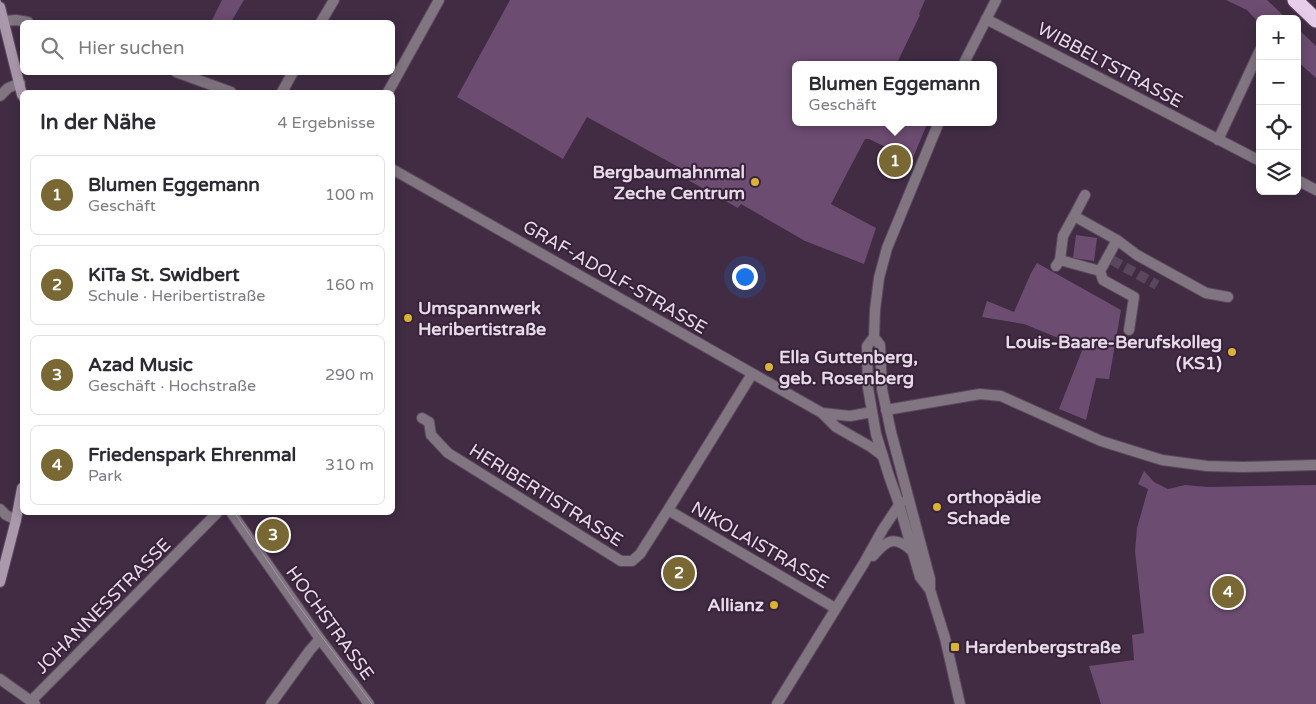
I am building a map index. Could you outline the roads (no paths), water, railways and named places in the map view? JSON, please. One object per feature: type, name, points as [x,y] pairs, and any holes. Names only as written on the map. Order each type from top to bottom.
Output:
[{"type":"highway","points":[[1296,0],[1316,20]]},
{"type":"main road","points":[[0,7],[21,90]]},
{"type":"main road","points":[[0,582],[20,499]]},
{"type":"street","points":[[322,20],[334,0]]},
{"type":"street","points":[[389,90],[440,0]]},
{"type":"street","points":[[965,61],[996,0]]},
{"type":"street","name":"WIBBELTSTRASSE","points":[[986,19],[1256,159]]},
{"type":"street","points":[[5,21],[20,21]]},
{"type":"street","points":[[1218,140],[1256,59]]},
{"type":"street","points":[[184,75],[226,90]]},
{"type":"street","points":[[283,90],[291,75]]},
{"type":"street","points":[[0,96],[8,88],[20,83]]},
{"type":"street","points":[[930,590],[920,577],[883,456],[868,388],[867,346],[874,337],[878,278],[887,248],[937,126]]},
{"type":"street","name":"GRAF-ADOLF-STRASSE","points":[[395,171],[822,413],[836,428],[871,447],[883,456]]},
{"type":"street","points":[[1301,182],[1316,190]]},
{"type":"street","points":[[1085,195],[1063,236],[1058,263],[1100,271]]},
{"type":"street","points":[[1074,216],[1117,240],[1137,255],[1206,293],[1228,297]]},
{"type":"street","points":[[1100,271],[1110,259],[1117,240]]},
{"type":"street","points":[[1100,271],[1103,280],[1134,296],[1129,330]]},
{"type":"street","points":[[874,337],[880,346],[882,389],[886,410],[930,579],[930,590],[945,638],[960,704]]},
{"type":"street","name":"HERIBERTISTRASSE","points":[[422,418],[429,422],[431,435],[448,453],[621,561],[632,561],[640,554],[752,374]]},
{"type":"street","name":"GRAF-ADOLF-STRASSE","points":[[822,413],[850,416],[980,394],[1001,396],[1101,441],[1162,460],[1207,466],[1316,465]]},
{"type":"street","points":[[778,704],[883,529],[907,493]]},
{"type":"street","points":[[0,509],[6,515],[16,520]]},
{"type":"street","name":"NIKOLAISTRASSE","points":[[668,510],[836,608]]},
{"type":"street","name":"JOHANNESSTRASSE","points":[[33,703],[215,515]]},
{"type":"street","name":"HOCHSTRASSE","points":[[233,515],[320,640],[369,704]]},
{"type":"street","points":[[864,562],[874,555],[885,543],[899,542],[912,550]]},
{"type":"street","points":[[271,704],[310,650],[320,640]]},
{"type":"street","points":[[0,679],[33,703]]},
{"type":"tunnel","points":[[1112,260],[1157,285]]},
{"type":"tram line","points":[[0,0],[7,20]]},
{"type":"tram line","points":[[0,14],[20,100]]},
{"type":"tram line","points":[[236,515],[298,605],[372,704]]},
{"type":"place","name":"Blumen Eggemann","points":[[895,161]]},
{"type":"place","name":"Bergbaumahnmal Zeche Centrum","points":[[755,182]]},
{"type":"place","name":"Umspannwerk Heribertistraße","points":[[408,318]]},
{"type":"place","name":"Louis-Baare-Berufskolleg (KS1)","points":[[1232,352]]},
{"type":"place","name":"Ella Guttenberg, geb. Rosenberg","points":[[769,367]]},
{"type":"place","name":"orthopädie Schade","points":[[937,507]]},
{"type":"place","name":"Azad Music","points":[[273,535]]},
{"type":"place","name":"KiTa St. Swidbert","points":[[679,573]]},
{"type":"place","name":"Friedenspark Ehrenmal","points":[[1228,592]]},
{"type":"place","name":"Allianz","points":[[774,605]]},
{"type":"place","name":"Hardenbergstraße","points":[[955,647]]}]
